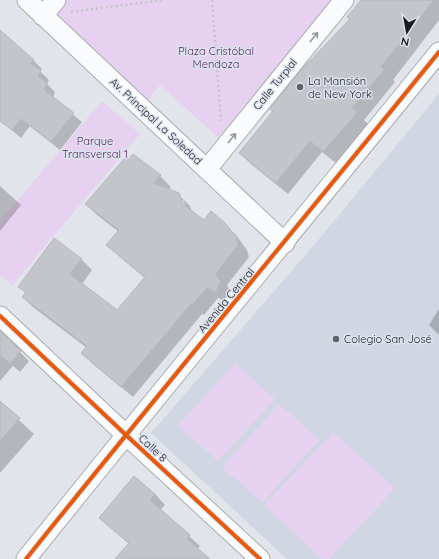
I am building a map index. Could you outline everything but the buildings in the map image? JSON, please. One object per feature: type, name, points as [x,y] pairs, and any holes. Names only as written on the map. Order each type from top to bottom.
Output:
[{"type":"street","name":"Av. Principal La Soledad","points":[[28,0],[43,16],[207,168],[284,242]]},
{"type":"street","points":[[43,16],[56,0]]},
{"type":"street","name":"Calle Turpial","points":[[207,168],[344,0]]},
{"type":"street","name":"Avenida Central","points":[[26,559],[439,52]]},
{"type":"street","name":"Calle 8","points":[[0,316],[260,559]]},
{"type":"path","points":[[43,16],[163,0]]},
{"type":"path","points":[[212,0],[222,150]]},
{"type":"shaded area","name":"Colegio San José","points":[[439,94],[439,559],[287,559],[151,433],[314,245]]},
{"type":"green space","name":"Plaza Cristóbal Mendoza","points":[[63,0],[339,0],[222,141],[160,85],[145,104],[51,15]]},
{"type":"green space","name":"Parque Transversal 1","points":[[102,101],[140,134],[12,285],[0,275],[0,221]]},
{"type":"green space","points":[[235,363],[275,399],[218,461],[178,426]]},
{"type":"green space","points":[[279,404],[319,440],[262,503],[222,467]]},
{"type":"green space","points":[[333,432],[395,488],[329,559],[322,559],[264,505]]},
{"type":"cycle path","points":[[26,559],[439,52]]},
{"type":"cycle path","points":[[0,316],[260,559]]},
{"type":"place","name":"La Mansión de New York","points":[[300,87]]},
{"type":"place","name":"Colegio San José","points":[[336,339]]}]
